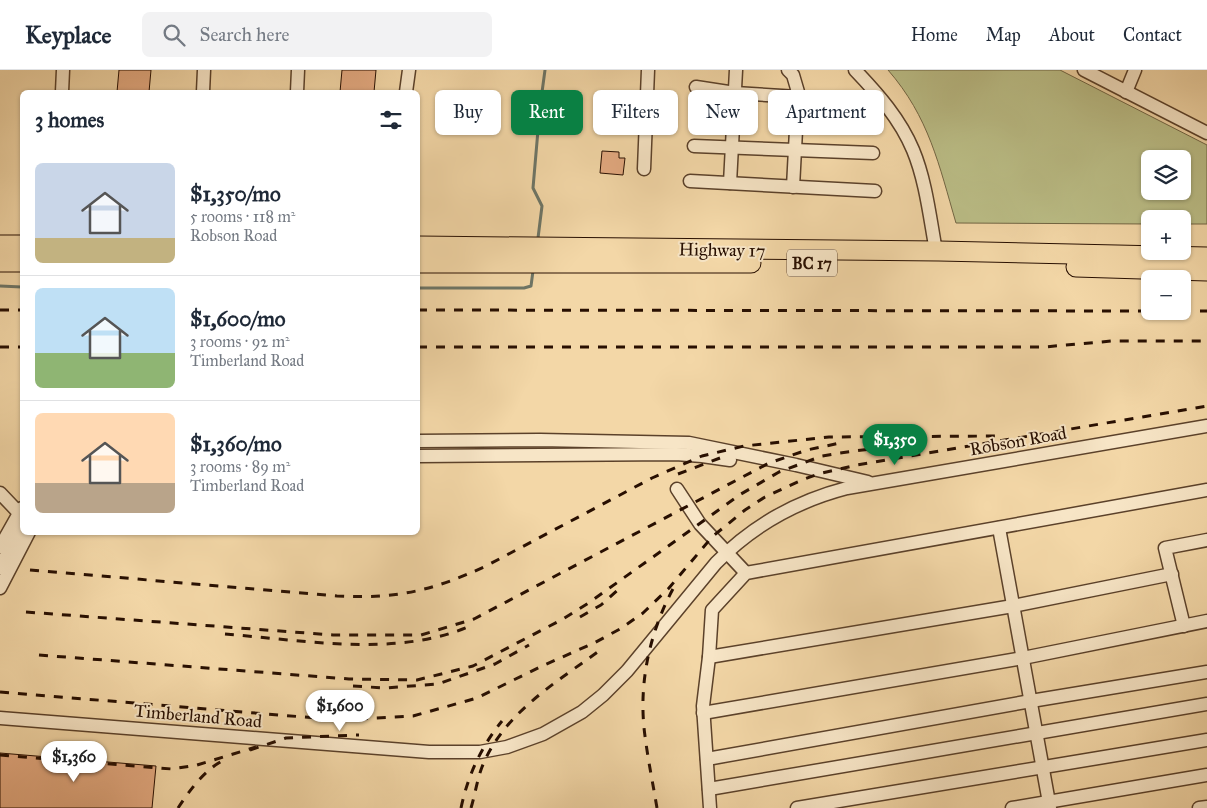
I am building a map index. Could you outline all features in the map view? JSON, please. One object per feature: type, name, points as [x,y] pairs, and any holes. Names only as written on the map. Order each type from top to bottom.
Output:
[{"type":"highway","name":"Highway 17","points":[[420,246],[936,251],[1207,257]]},
{"type":"highway","points":[[6,248],[20,260]]},
{"type":"highway","name":"Highway 17","points":[[420,263],[934,264],[1207,271]]},
{"type":"street","points":[[62,90],[63,70]]},
{"type":"street","points":[[203,90],[204,70]]},
{"type":"street","points":[[297,90],[298,70]]},
{"type":"street","points":[[406,90],[409,70]]},
{"type":"street","points":[[644,169],[648,70]]},
{"type":"street","points":[[735,90],[736,70]]},
{"type":"street","points":[[788,70],[793,75],[797,90]]},
{"type":"street","points":[[855,70],[881,97],[898,122],[913,150],[924,188],[936,251]]},
{"type":"street","points":[[1084,70],[1207,133]]},
{"type":"street","points":[[1126,92],[1135,70]]},
{"type":"street","points":[[696,87],[716,90]]},
{"type":"street","points":[[730,184],[733,135]]},
{"type":"street","points":[[794,187],[796,135]]},
{"type":"street","points":[[694,146],[873,153]]},
{"type":"street","points":[[690,181],[875,191]]},
{"type":"street","name":"Robson Road","points":[[652,639],[727,552],[784,511],[806,501],[857,486],[1207,426]]},
{"type":"street","points":[[420,441],[560,440],[689,443],[874,483]]},
{"type":"street","points":[[420,456],[693,455],[718,458],[857,486]]},
{"type":"street","points":[[677,489],[700,524],[746,573]]},
{"type":"street","points":[[710,808],[703,706],[712,610],[746,573],[1207,490]]},
{"type":"street","points":[[0,493],[20,509]]},
{"type":"street","points":[[0,546],[20,512]]},
{"type":"street","points":[[999,528],[1050,805]]},
{"type":"street","points":[[0,568],[20,529]]},
{"type":"street","points":[[0,588],[27,535]]},
{"type":"street","points":[[1184,626],[1165,548],[1207,540]]},
{"type":"street","points":[[709,657],[1013,606],[1172,574]]},
{"type":"street","points":[[703,713],[1023,658],[1207,621]]},
{"type":"street","name":"Timberland Road","points":[[0,718],[421,752],[457,753],[490,751],[534,737],[561,725],[582,712],[615,684],[652,639]]},
{"type":"street","points":[[707,759],[1031,701],[1207,672]]},
{"type":"street","points":[[709,789],[1207,704]]},
{"type":"street","points":[[797,808],[1207,740]]},
{"type":"street","points":[[1012,808],[1050,805],[1207,774]]},
{"type":"street","points":[[1199,808],[1207,807]]},
{"type":"green space","points":[[888,70],[1060,70],[1207,145],[1207,224],[1191,224],[1191,210],[1141,210],[1141,224],[956,223],[938,161],[914,106]]},
{"type":"building","points":[[119,70],[151,70],[149,90],[117,90]]},
{"type":"building","points":[[342,70],[376,70],[374,90],[340,90]]},
{"type":"building","points":[[602,151],[619,152],[619,158],[625,158],[623,175],[600,173]]},
{"type":"building","points":[[0,753],[156,766],[152,808],[0,808]]},
{"type":"waterway","points":[[538,238],[542,206],[533,188],[545,70]]},
{"type":"waterway","points":[[420,288],[524,288],[531,286],[533,271]]},
{"type":"waterway","points":[[0,286],[20,287]]},
{"type":"railway","points":[[0,310],[20,310]]},
{"type":"railway","points":[[420,310],[1141,311]]},
{"type":"railway","points":[[1191,311],[1207,311]]},
{"type":"railway","points":[[420,347],[1044,347],[1112,341],[1207,341]]},
{"type":"railway","points":[[0,347],[20,347]]},
{"type":"railway","points":[[0,692],[340,720],[413,716],[477,698],[620,629],[643,613],[669,588],[712,537],[745,510],[765,497],[802,480],[818,474],[857,465],[1207,406]]},
{"type":"railway","points":[[30,570],[337,596],[378,596],[414,592],[467,575],[652,478],[702,456],[744,446],[829,437],[998,436]]},
{"type":"railway","points":[[26,612],[333,635],[421,635],[474,619],[769,463],[807,450],[845,442]]},
{"type":"railway","points":[[39,655],[349,679],[417,680],[473,666],[563,619],[590,602],[741,494],[779,472],[822,456],[923,442]]},
{"type":"railway","points":[[678,474],[720,458]]},
{"type":"railway","points":[[657,808],[645,736],[643,698],[652,641],[665,605],[674,587]]},
{"type":"railway","points":[[580,617],[601,605],[620,588]]},
{"type":"railway","points":[[225,634],[318,643],[381,644],[412,642],[442,636],[470,626]]},
{"type":"railway","points":[[353,686],[385,688],[438,684],[495,664],[529,645]]},
{"type":"railway","points":[[471,808],[482,767],[491,748],[503,731],[532,701],[599,651]]},
{"type":"railway","points":[[461,808],[467,784],[476,762],[502,721]]},
{"type":"railway","points":[[250,750],[286,738],[359,735]]},
{"type":"railway","points":[[0,755],[172,769],[197,765],[256,747]]},
{"type":"railway","points":[[178,808],[204,775],[224,760]]}]
